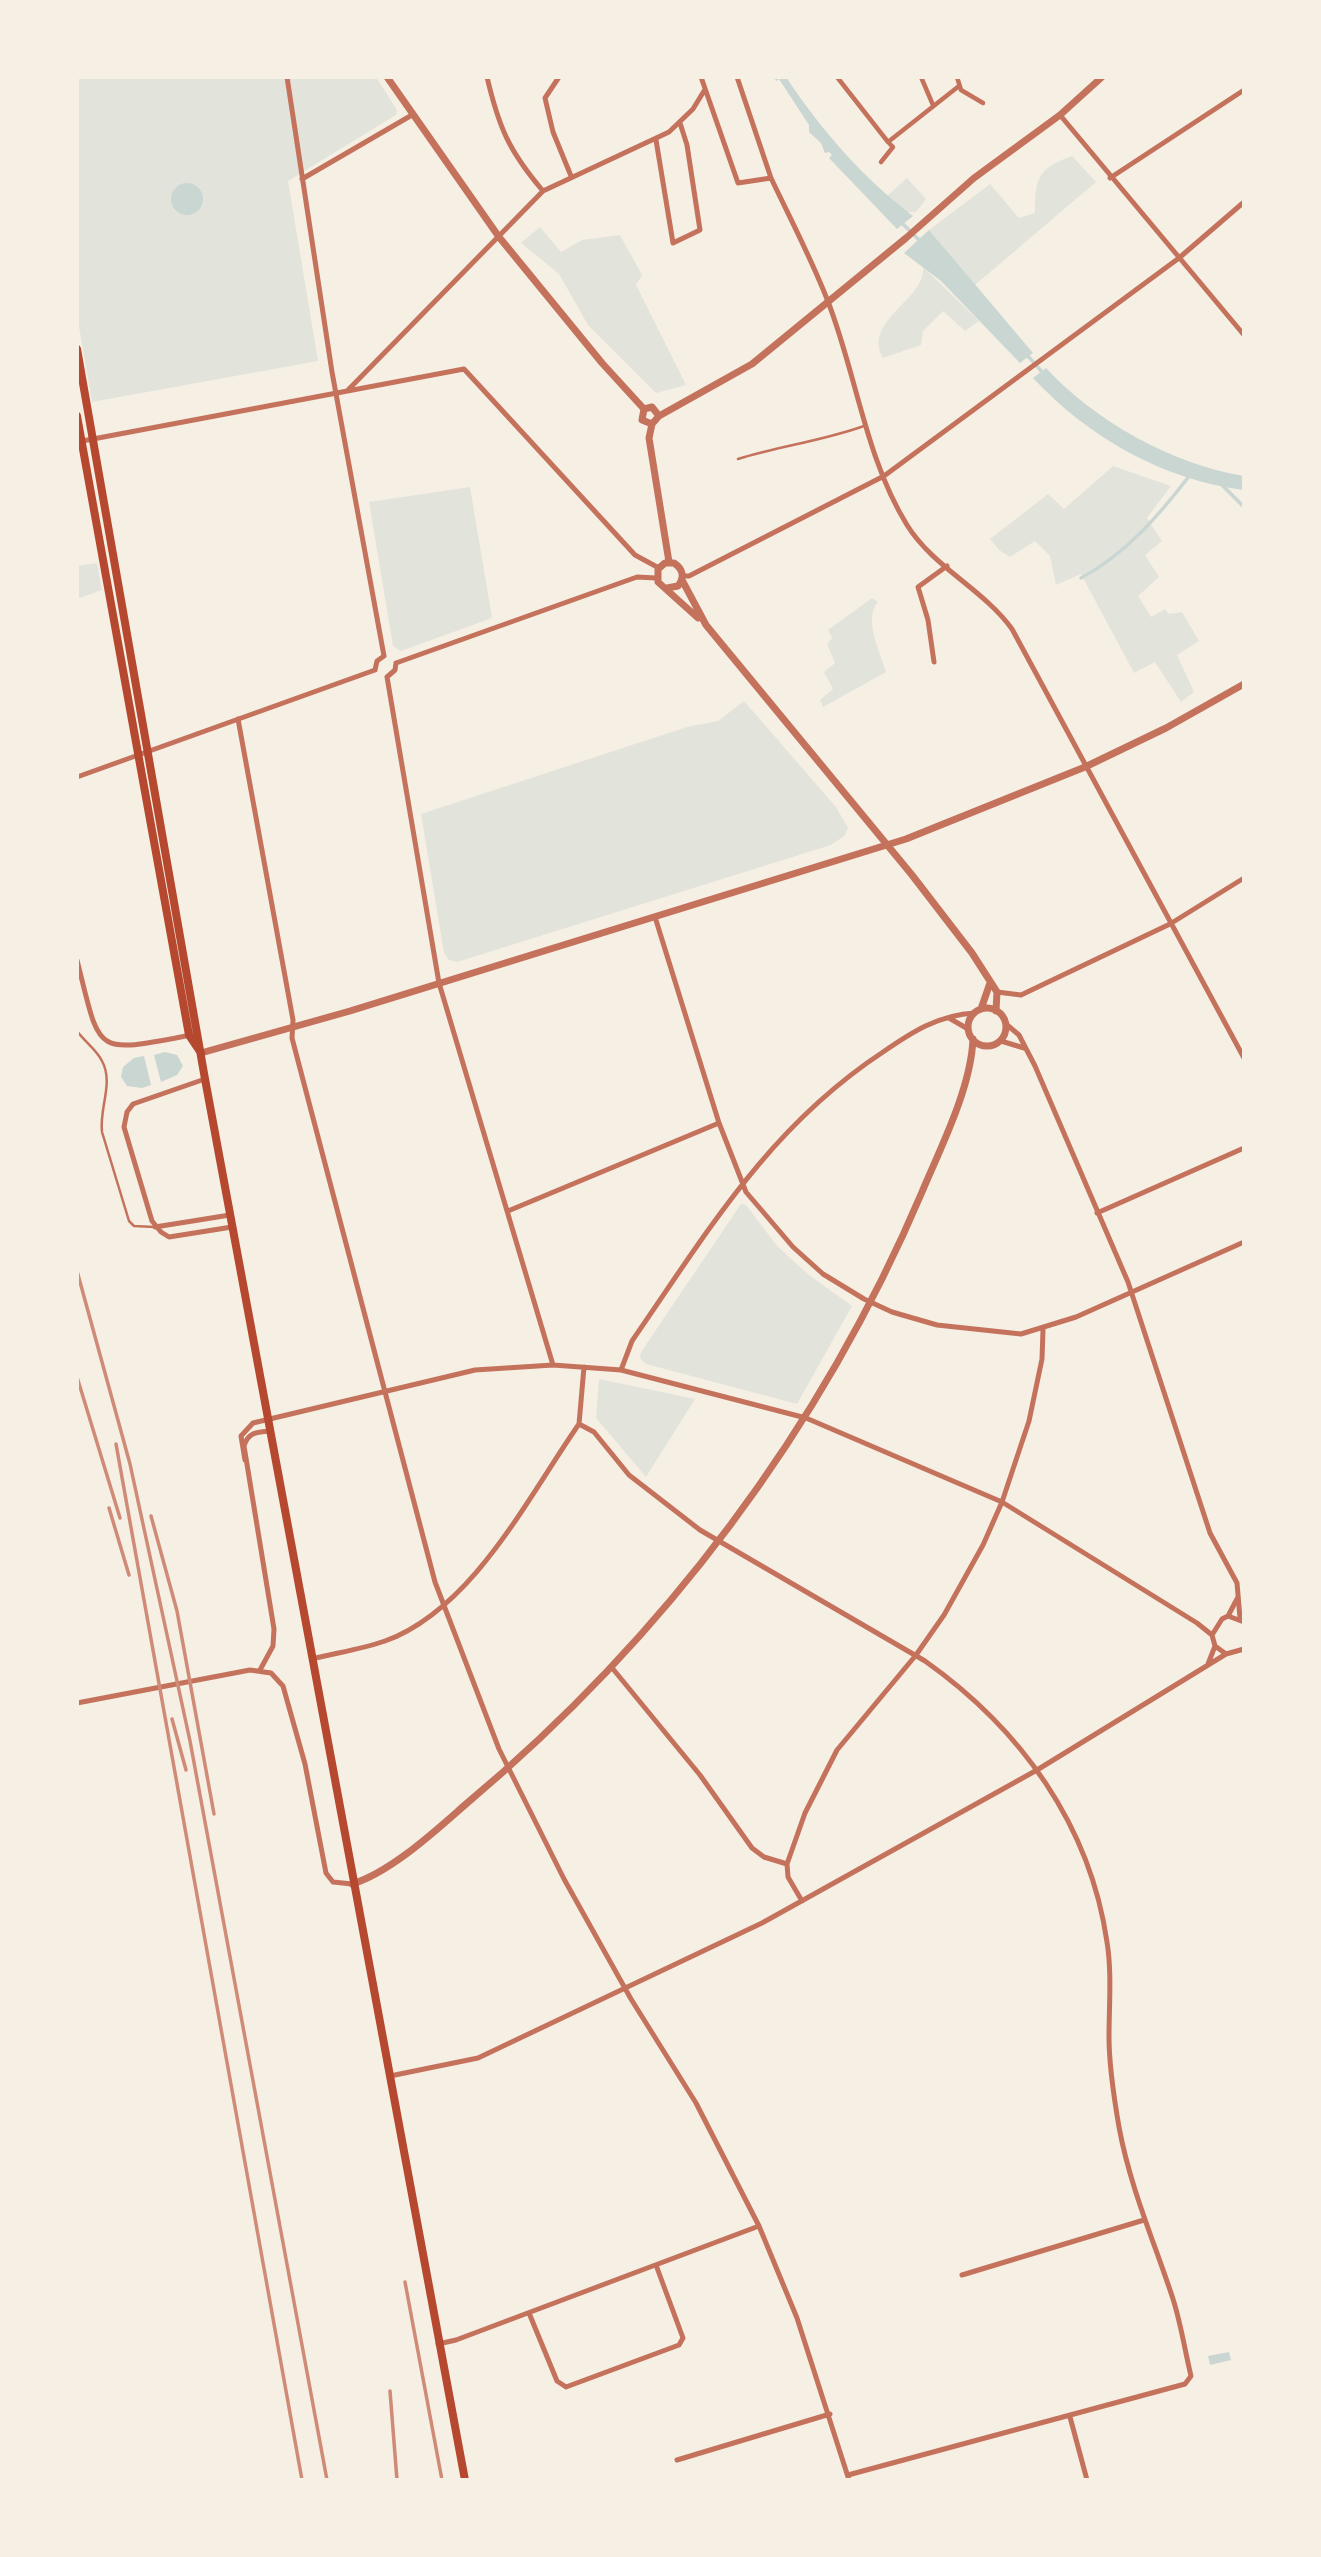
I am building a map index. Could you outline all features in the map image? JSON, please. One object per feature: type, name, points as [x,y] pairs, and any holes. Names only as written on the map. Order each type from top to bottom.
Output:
[{"type":"main road","points":[[77,349],[142,754]]},
{"type":"main road","points":[[77,415],[79,441],[142,754],[193,1034],[201,1053],[352,1884],[465,2480]]},
{"type":"street","points":[[287,77],[337,392],[384,656]]},
{"type":"street","points":[[387,77],[499,237],[617,382],[644,409]]},
{"type":"street","points":[[487,77],[503,134],[515,158],[543,191]]},
{"type":"street","points":[[559,77],[545,98],[553,132],[570,176]]},
{"type":"street","points":[[701,77],[738,183],[771,178]]},
{"type":"street","points":[[737,77],[771,178],[828,299],[884,476],[908,527],[924,546],[996,608],[1012,629],[1170,924],[1241,1046],[1244,1058]]},
{"type":"street","points":[[837,77],[893,147],[881,162]]},
{"type":"street","points":[[921,77],[933,105]]},
{"type":"street","points":[[957,77],[965,94],[983,103]]},
{"type":"street","points":[[669,562],[649,438],[652,424],[659,416],[752,364],[828,299],[906,238],[974,178],[1060,115],[1102,77]]},
{"type":"street","points":[[888,142],[959,86]]},
{"type":"street","points":[[1110,178],[1244,90]]},
{"type":"street","points":[[348,390],[543,191],[570,176],[656,140],[680,123],[704,91]]},
{"type":"street","points":[[302,179],[412,115]]},
{"type":"street","points":[[1060,115],[1244,335]]},
{"type":"street","points":[[656,140],[673,243],[700,230],[687,145],[680,123]]},
{"type":"street","points":[[667,588],[674,588],[682,578],[884,476],[1179,258],[1244,202]]},
{"type":"street","points":[[79,441],[464,369],[635,555],[659,568]]},
{"type":"street","points":[[644,409],[652,407],[659,416]]},
{"type":"street","points":[[644,409],[642,420],[652,424]]},
{"type":"street","points":[[656,578],[659,568],[669,562],[678,565],[706,625]]},
{"type":"street","points":[[934,662],[928,620],[918,587],[947,566]]},
{"type":"street","points":[[396,663],[637,577],[656,578],[706,625],[972,953],[997,992],[996,1011],[1019,1035],[1131,1293],[1210,1533],[1237,1583],[1242,1620],[1228,1616]]},
{"type":"street","points":[[376,670],[377,661],[384,656],[390,656],[396,663],[396,670],[387,677]]},
{"type":"street","points":[[376,670],[387,677],[439,983],[553,1365]]},
{"type":"street","points":[[77,777],[376,670]]},
{"type":"street","points":[[201,1053],[292,1028],[887,846],[1085,767],[1166,728],[1244,684]]},
{"type":"street","points":[[238,719],[292,1028],[435,1582],[509,1769],[564,1879],[625,1989],[696,2103],[760,2225],[797,2318],[830,2414],[848,2477],[1185,2384],[1191,2376],[1173,2300],[1129,2173],[1113,2084],[1109,2040],[1108,1944],[1098,1891],[1064,1808],[1000,1723],[959,1685],[916,1655],[719,1541],[629,1475],[594,1432],[579,1424]]},
{"type":"street","points":[[997,992],[1021,995],[1170,924],[1244,878]]},
{"type":"street","points":[[655,917],[719,1123],[746,1192],[793,1247],[822,1274],[872,1303],[937,1325],[978,1332],[1021,1334],[1043,1329],[1131,1293],[1244,1242]]},
{"type":"street","points":[[77,960],[96,1030],[102,1041],[122,1047],[193,1034]]},
{"type":"street","points":[[968,1029],[990,983]]},
{"type":"street","points":[[621,1370],[632,1341],[742,1180],[797,1122],[863,1064],[917,1029],[934,1020],[978,1011],[996,1011]]},
{"type":"street","points":[[77,1703],[260,1670],[275,1675],[286,1694],[305,1764],[326,1873],[333,1882],[352,1884],[367,1879],[430,1835],[509,1769],[613,1669],[681,1591],[806,1418],[872,1303],[943,1142],[972,1060],[973,1039],[968,1029],[949,1017]]},
{"type":"street","points":[[1000,1041],[1006,1024]]},
{"type":"street","points":[[973,1039],[986,1046]]},
{"type":"street","points":[[972,1060],[986,1046],[1000,1041],[1025,1048]]},
{"type":"street","points":[[205,1079],[133,1104],[129,1108],[124,1127],[155,1227],[169,1237],[232,1227]]},
{"type":"street","points":[[508,1211],[719,1123]]},
{"type":"street","points":[[1097,1213],[1244,1148]]},
{"type":"street","points":[[155,1227],[230,1215]]},
{"type":"street","points":[[802,1901],[788,1877],[787,1864],[805,1813],[838,1749],[916,1655],[967,1576],[1002,1502],[1029,1421],[1042,1359],[1043,1329]]},
{"type":"street","points":[[260,1670],[273,1646],[274,1629],[245,1460],[246,1434],[253,1423],[475,1370],[553,1365],[621,1370],[806,1418],[1002,1502],[1197,1622],[1212,1635]]},
{"type":"street","points":[[312,1659],[386,1640],[444,1605],[462,1590],[501,1541],[579,1424],[584,1367]]},
{"type":"street","points":[[246,1434],[269,1432]]},
{"type":"street","points":[[1197,1622],[1216,1623],[1228,1616],[1238,1597]]},
{"type":"street","points":[[1208,1664],[1215,1646],[1212,1635],[1216,1623]]},
{"type":"street","points":[[1215,1646],[1226,1654]]},
{"type":"street","points":[[388,2077],[478,2058],[625,1989],[802,1901],[1037,1770],[1226,1654],[1243,1653]]},
{"type":"street","points":[[613,1669],[700,1775],[752,1848],[764,1857],[787,1864]]},
{"type":"street","points":[[962,2275],[1144,2220]]},
{"type":"street","points":[[438,2344],[456,2340],[760,2225]]},
{"type":"street","points":[[529,2312],[557,2381],[566,2387],[679,2345],[683,2338],[656,2265]]},
{"type":"street","points":[[677,2460],[830,2414]]},
{"type":"street","points":[[1070,2417],[1087,2480]]},
{"type":"lane","points":[[738,460],[763,451],[815,443],[867,425]]},
{"type":"lane","points":[[77,1031],[102,1059],[107,1075],[100,1118],[102,1132],[129,1221],[134,1227],[155,1227]]},
{"type":"shaded area","points":[[77,77],[376,77],[397,110],[396,115],[288,181],[318,361],[92,402],[77,315]]},
{"type":"shaded area","points":[[774,77],[786,77],[845,153],[878,187],[913,216],[897,229],[829,158],[832,155],[825,153],[821,143],[809,132],[809,125],[779,79],[776,81]]},
{"type":"shaded area","points":[[1072,156],[1096,182],[975,285],[929,230],[990,184],[1019,218],[1035,213],[1036,191],[1041,176],[1052,165]]},
{"type":"shaded area","points":[[907,178],[926,199],[916,212],[904,212],[886,197]]},
{"type":"shaded area","points":[[187,183],[198,188],[203,199],[198,210],[187,215],[176,210],[171,199],[176,188]]},
{"type":"shaded area","points":[[540,227],[561,252],[582,240],[620,235],[642,275],[636,285],[686,385],[656,393],[588,325],[559,274],[521,243]]},
{"type":"shaded area","points":[[929,230],[1033,353],[1020,363],[941,281],[904,253]]},
{"type":"shaded area","points":[[923,267],[979,321],[965,331],[943,311],[923,331],[921,345],[883,358],[879,345],[881,332],[887,321],[915,290]]},
{"type":"shaded area","points":[[1046,368],[1066,388],[1112,423],[1163,451],[1190,462],[1244,476],[1244,490],[1185,477],[1156,466],[1103,437],[1078,419],[1033,378]]},
{"type":"shaded area","points":[[1113,466],[1171,486],[1147,518],[1162,541],[1145,555],[1159,577],[1138,596],[1151,617],[1165,609],[1169,614],[1182,612],[1199,641],[1177,655],[1194,692],[1181,702],[1155,662],[1134,673],[1081,574],[1056,585],[1050,556],[1035,541],[1010,557],[999,550],[990,539],[1048,494],[1064,509]]},
{"type":"shaded area","points":[[470,487],[492,618],[401,651],[393,646],[369,502]]},
{"type":"shaded area","points":[[97,563],[102,590],[77,599],[77,566]]},
{"type":"shaded area","points":[[872,598],[878,602],[874,609],[872,627],[886,672],[823,707],[820,700],[833,689],[824,672],[835,663],[827,644],[832,638],[828,630]]},
{"type":"shaded area","points":[[744,701],[836,807],[848,828],[844,836],[831,845],[457,962],[449,960],[444,953],[421,814],[687,727],[718,721]]},
{"type":"shaded area","points":[[165,1052],[177,1055],[183,1066],[177,1075],[161,1082],[154,1055]]},
{"type":"shaded area","points":[[144,1056],[151,1085],[142,1088],[127,1086],[121,1077],[123,1067],[134,1058]]},
{"type":"shaded area","points":[[741,1204],[746,1205],[778,1247],[809,1275],[852,1306],[797,1404],[646,1364],[640,1358],[641,1352]]},
{"type":"shaded area","points":[[599,1379],[695,1399],[646,1477],[596,1418]]},
{"type":"shaded area","points":[[1229,2352],[1231,2360],[1210,2365],[1208,2356]]},
{"type":"waterway","points":[[902,223],[921,242]]},
{"type":"waterway","points":[[1027,355],[1043,373]]},
{"type":"waterway","points":[[1081,578],[1127,545],[1167,504],[1190,475]]},
{"type":"waterway","points":[[1221,484],[1244,507]]},
{"type":"railway","points":[[77,1271],[130,1464],[190,1741],[327,2480]]},
{"type":"railway","points":[[77,1377],[120,1518]]},
{"type":"railway","points":[[116,1444],[302,2480]]},
{"type":"railway","points":[[109,1508],[129,1575]]},
{"type":"railway","points":[[151,1516],[177,1611],[214,1814]]},
{"type":"railway","points":[[172,1719],[186,1770]]},
{"type":"railway","points":[[405,2282],[442,2480]]},
{"type":"railway","points":[[390,2391],[397,2480]]}]
